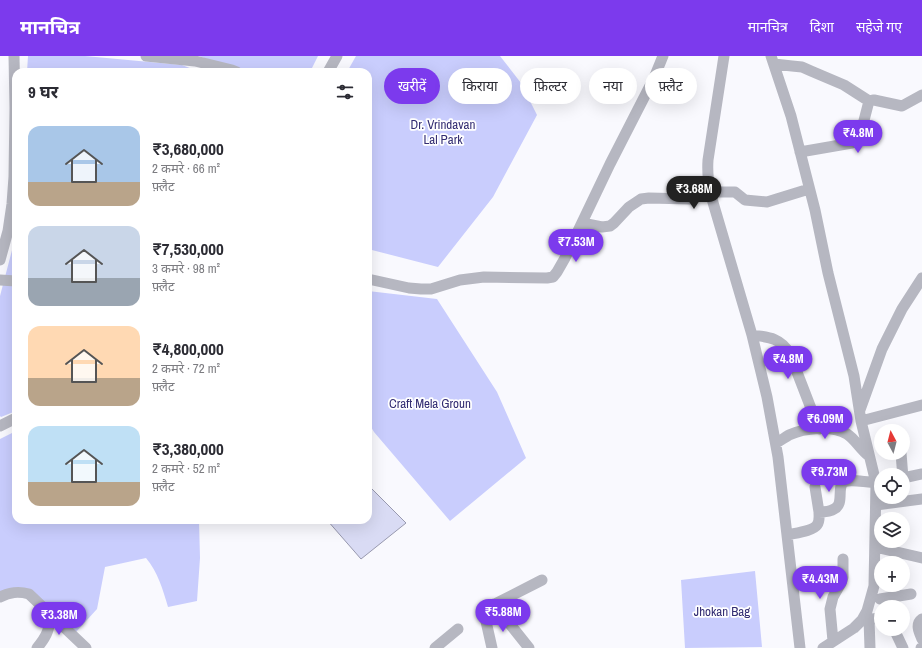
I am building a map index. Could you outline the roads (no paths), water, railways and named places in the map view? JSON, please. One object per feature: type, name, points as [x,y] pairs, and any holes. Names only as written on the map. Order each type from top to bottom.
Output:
[{"type":"street","points":[[0,237],[6,203],[8,177],[8,56]]},
{"type":"street","points":[[14,56],[14,68]]},
{"type":"street","points":[[146,56],[195,61],[224,68]]},
{"type":"street","points":[[330,68],[337,56]]},
{"type":"street","points":[[372,280],[408,288],[431,289],[460,280],[484,277],[553,277],[565,258],[610,164],[654,78],[663,56]]},
{"type":"street","points":[[724,56],[707,173],[710,192],[752,335],[767,397],[778,457],[800,648]]},
{"type":"street","points":[[773,58],[792,66],[811,71],[844,85],[869,101],[874,100],[902,106],[922,95]]},
{"type":"street","points":[[773,58],[791,116],[800,152],[852,369],[860,416],[874,471]]},
{"type":"street","points":[[800,152],[852,144],[861,132],[869,101]]},
{"type":"street","points":[[582,223],[602,227],[610,226],[629,207],[641,200],[649,198],[690,199],[710,192],[735,192],[745,200],[767,202],[809,189]]},
{"type":"street","points":[[0,260],[8,231],[12,204]]},
{"type":"street","points":[[860,416],[882,349],[902,309],[922,278]]},
{"type":"street","points":[[0,280],[12,281]]},
{"type":"street","points":[[752,335],[769,337],[786,346],[819,429]]},
{"type":"street","points":[[860,416],[922,405]]},
{"type":"street","points":[[0,425],[12,420]]},
{"type":"street","points":[[776,443],[797,432],[819,429],[838,430],[846,433],[852,438],[869,456]]},
{"type":"street","points":[[910,477],[922,474]]},
{"type":"street","points":[[819,512],[833,510],[837,507],[840,503],[842,484],[845,481],[850,480],[874,483]]},
{"type":"street","points":[[787,534],[811,529],[818,524],[819,512],[815,487]]},
{"type":"street","points":[[876,512],[876,505],[922,499]]},
{"type":"street","points":[[879,548],[922,558]]},
{"type":"street","points":[[833,642],[830,609],[833,597],[843,577],[843,559]]},
{"type":"street","points":[[492,648],[485,616],[489,607],[542,580]]},
{"type":"street","points":[[870,648],[865,620],[874,586]]},
{"type":"street","points":[[0,597],[14,592],[29,594],[86,648]]},
{"type":"street","points":[[892,600],[911,594]]},
{"type":"street","points":[[494,604],[529,648]]},
{"type":"street","points":[[37,648],[48,632],[50,614]]},
{"type":"street","points":[[823,648],[865,620],[874,619]]},
{"type":"street","points":[[922,619],[919,621],[918,625],[918,630],[922,639]]},
{"type":"street","points":[[435,648],[458,629]]},
{"type":"street","points":[[897,636],[903,648]]},
{"type":"park label","name":"Dr. Vrindavan Lal Park","points":[[443,132]]},
{"type":"park label","name":"Craft Mela Groun","points":[[430,403]]},
{"type":"park label","name":"Jhokan Bag","points":[[722,611]]}]
